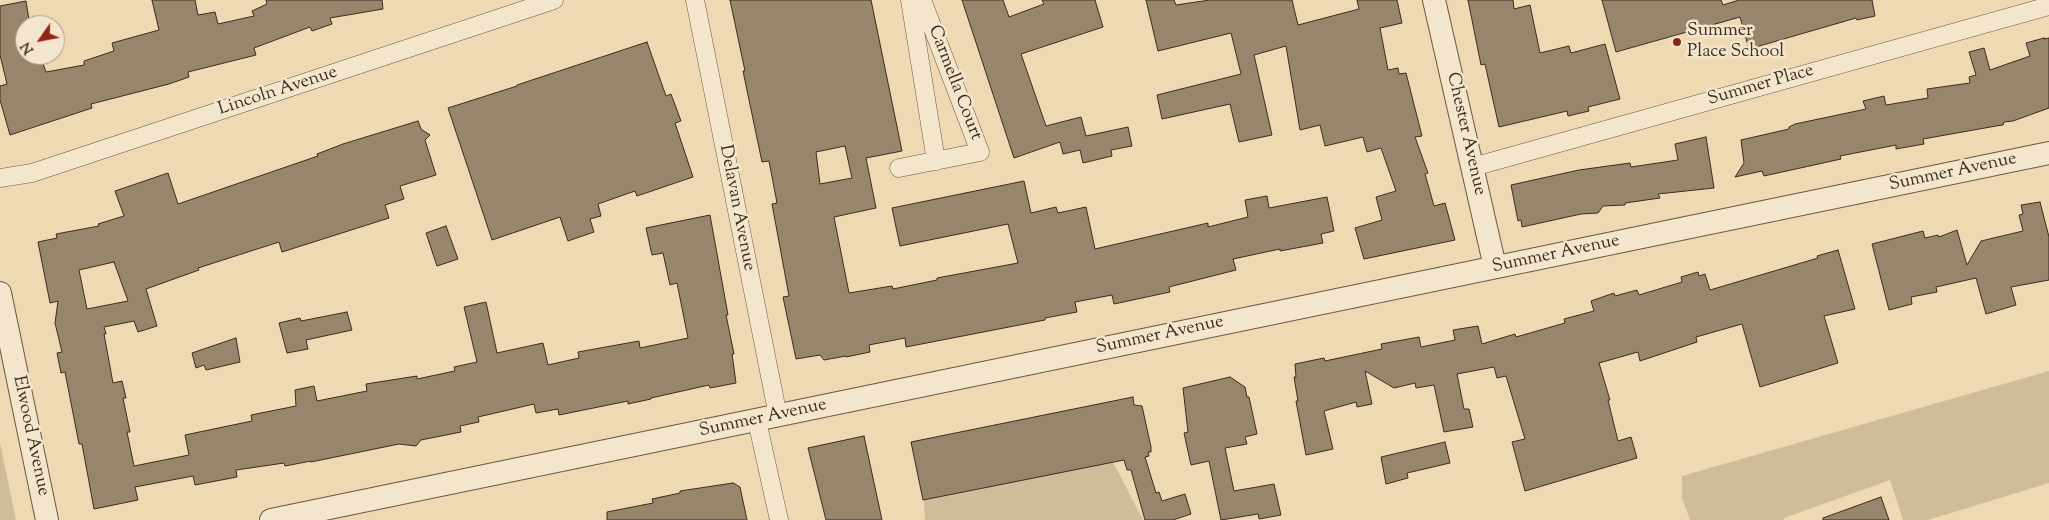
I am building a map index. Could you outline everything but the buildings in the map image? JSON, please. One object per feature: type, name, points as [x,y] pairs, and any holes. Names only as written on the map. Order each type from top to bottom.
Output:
[{"type":"street","name":"Lincoln Avenue","points":[[0,178],[32,173],[554,0]]},
{"type":"street","name":"Delavan Avenue","points":[[695,0],[768,418],[779,520]]},
{"type":"street","name":"Carmella Court","points":[[910,0],[936,161]]},
{"type":"street","name":"Carmella Court","points":[[899,168],[980,152],[922,0]]},
{"type":"street","name":"Chester Avenue","points":[[1434,0],[1495,267]]},
{"type":"street","name":"Summer Place","points":[[1473,167],[2049,6]]},
{"type":"street","name":"Summer Avenue","points":[[270,520],[2049,153]]},
{"type":"street","name":"Elwood Avenue","points":[[0,293],[47,520]]},
{"type":"shaded area","points":[[2049,371],[2049,483],[1928,520],[1903,520],[1890,480],[1784,518],[1784,520],[1690,520],[1682,498],[1682,476]]},
{"type":"shaded area","points":[[0,443],[16,520],[0,520]]},
{"type":"shaded area","points":[[1113,462],[1143,520],[925,520],[924,500]]},
{"type":"place","name":"Summer Place School","points":[[1677,42]]}]
